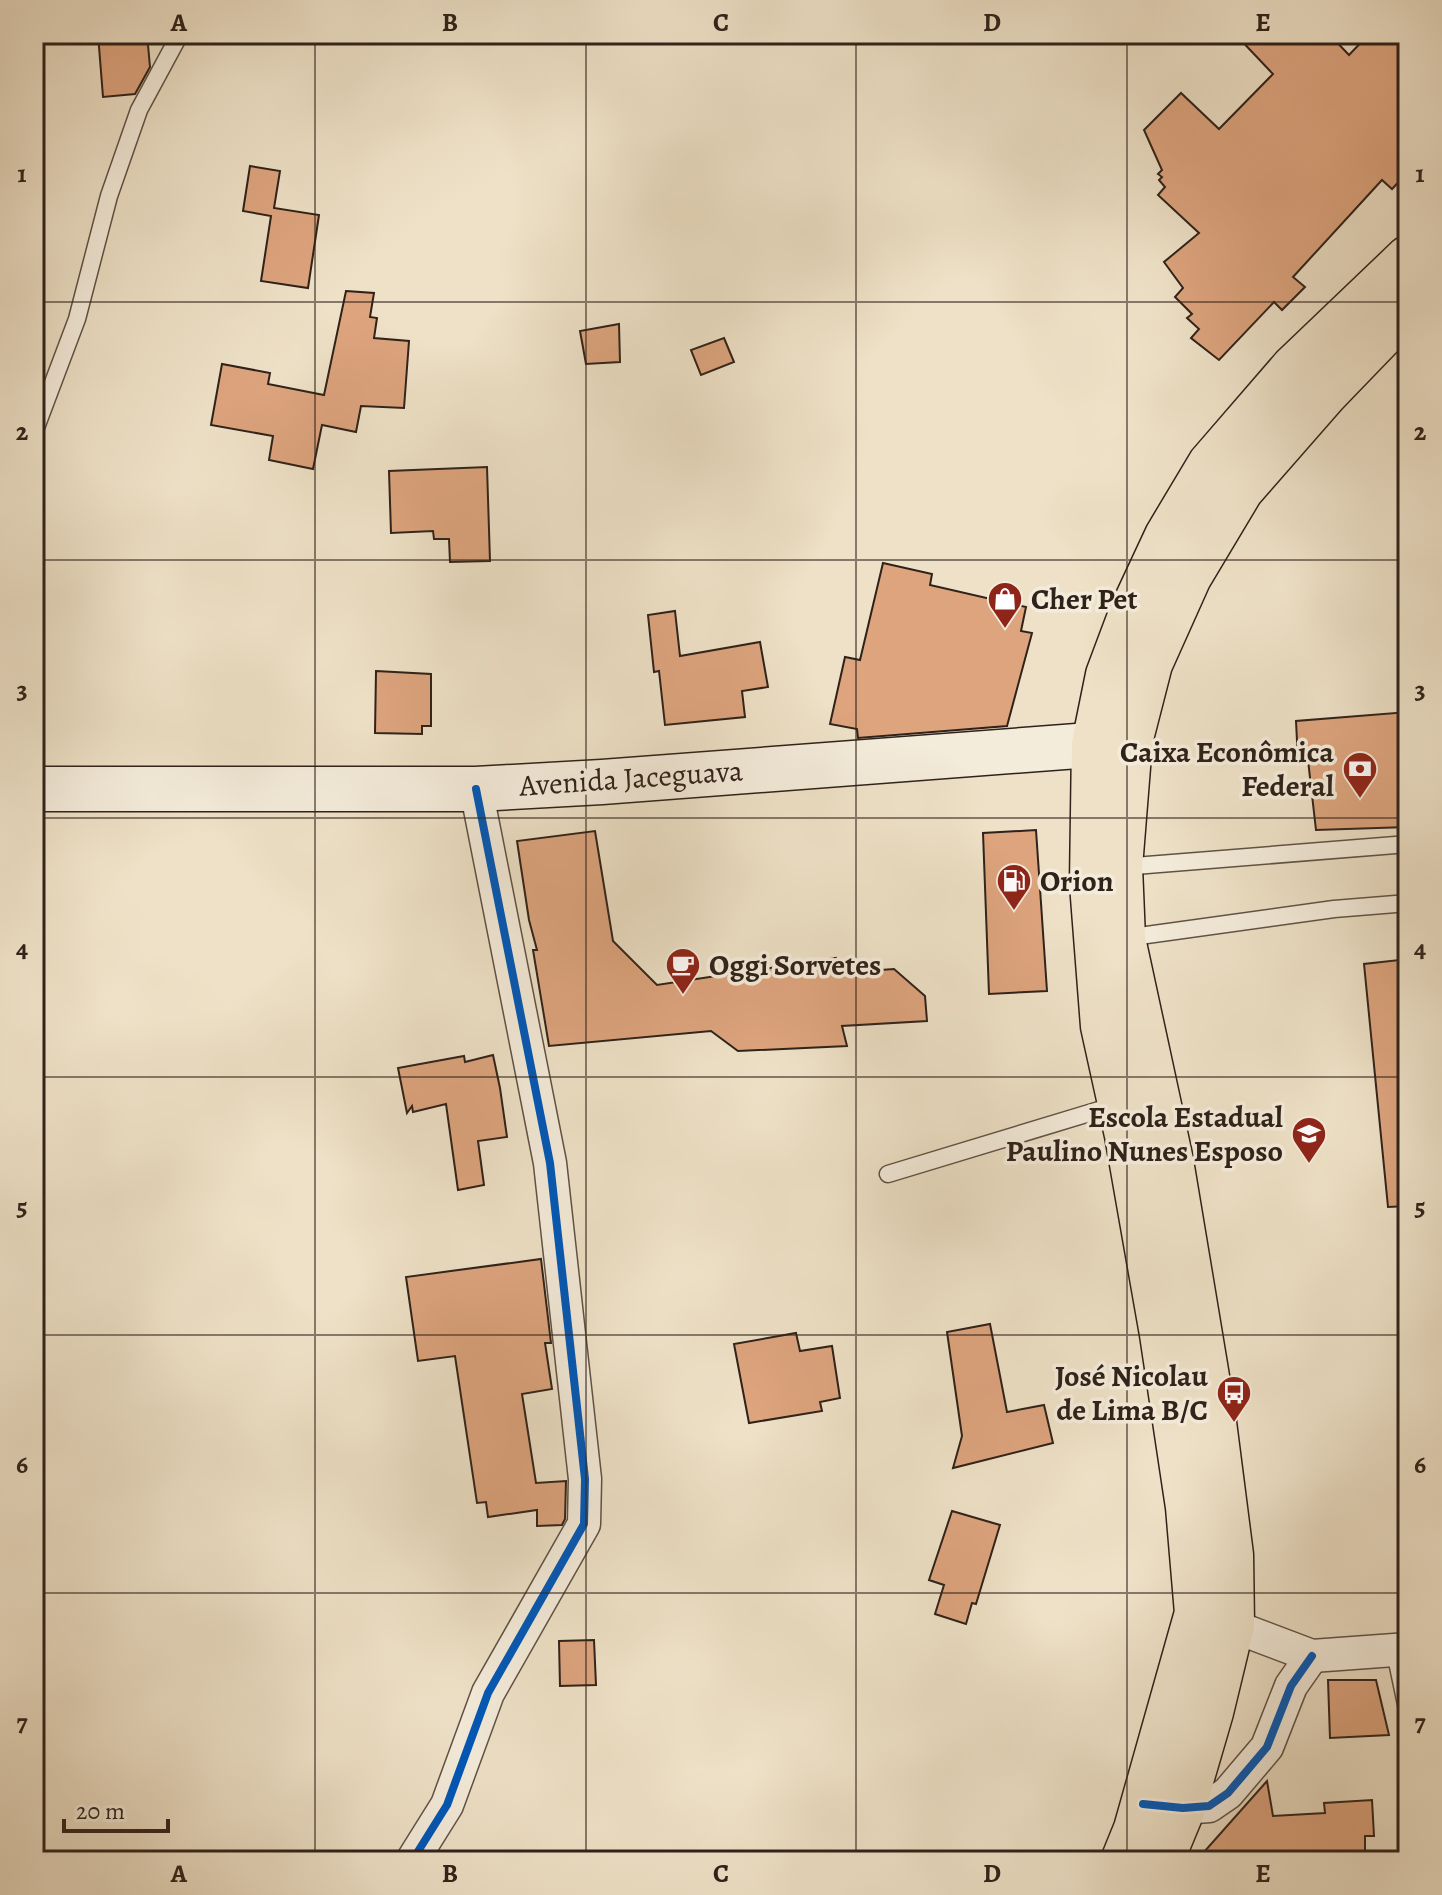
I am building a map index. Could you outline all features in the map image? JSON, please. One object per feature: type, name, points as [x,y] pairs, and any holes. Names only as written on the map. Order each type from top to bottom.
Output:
[{"type":"main road","points":[[1215,1619],[1188,1507],[1162,1334],[1103,1026],[1092,884],[1112,743],[1189,577],[1241,490],[1408,258]]},
{"type":"main road","points":[[1314,385],[1408,308]]},
{"type":"main road","points":[[1112,743],[1123,939],[1171,1161],[1212,1407],[1231,1555],[1215,1619],[1211,1712],[1163,1806],[1123,1861]]},
{"type":"main road","name":"Avenida Jaceguava","points":[[34,789],[476,789],[1030,752],[1112,743]]},
{"type":"main road","points":[[1161,1861],[1163,1806]]},
{"type":"street","points":[[412,1861],[447,1805],[488,1693],[584,1524],[585,1479],[550,1163],[476,789]]},
{"type":"street","points":[[1215,1619],[1312,1656],[1401,1650]]},
{"type":"street","points":[[1163,1806],[1209,1806],[1246,1774],[1267,1747],[1291,1686],[1312,1656]]},
{"type":"lane","points":[[34,433],[77,319],[109,196],[139,110],[180,34]]},
{"type":"lane","points":[[1120,867],[1408,844]]},
{"type":"lane","points":[[1123,939],[1334,909],[1408,903]]},
{"type":"lane","points":[[888,1174],[1120,1103]]},
{"type":"lane","points":[[1401,1650],[1408,1714]]},
{"type":"building","points":[[98,34],[147,34],[150,67],[135,94],[103,97]]},
{"type":"building","points":[[1235,34],[1329,34],[1349,55],[1369,34],[1408,34],[1408,172],[1392,189],[1382,180],[1293,277],[1305,287],[1282,310],[1274,302],[1219,360],[1191,338],[1199,329],[1187,318],[1192,314],[1175,297],[1183,288],[1164,262],[1199,233],[1158,195],[1165,187],[1159,180],[1162,177],[1158,174],[1162,170],[1144,130],[1181,93],[1219,129],[1273,74]]},
{"type":"building","points":[[250,166],[280,171],[274,208],[319,215],[308,288],[261,281],[271,216],[243,211]]},
{"type":"building","points":[[346,291],[374,293],[370,317],[377,318],[374,338],[409,341],[404,408],[361,406],[356,432],[322,425],[313,469],[269,460],[273,436],[211,425],[222,364],[270,373],[268,384],[324,395]]},
{"type":"building","points":[[619,324],[620,362],[586,364],[580,331]]},
{"type":"building","points":[[724,338],[734,362],[701,375],[691,350]]},
{"type":"building","points":[[487,467],[490,561],[450,562],[449,539],[434,539],[433,531],[391,533],[389,471]]},
{"type":"building","points":[[883,563],[932,574],[930,585],[1026,607],[1021,631],[1032,633],[1007,726],[858,738],[857,729],[830,724],[845,657],[860,660]]},
{"type":"building","points":[[675,611],[680,656],[760,642],[768,687],[742,691],[745,717],[665,725],[659,671],[654,672],[648,615]]},
{"type":"building","points":[[376,671],[431,674],[431,726],[422,726],[422,734],[375,733]]},
{"type":"building","points":[[1408,712],[1408,827],[1316,830],[1308,760],[1298,761],[1296,721]]},
{"type":"building","name":"Orion","points":[[1036,830],[1047,991],[989,994],[983,833]]},
{"type":"building","points":[[595,831],[613,941],[657,985],[836,958],[839,973],[894,969],[925,996],[927,1021],[842,1026],[847,1046],[738,1051],[711,1031],[549,1046],[533,950],[537,950],[529,920],[517,841]]},
{"type":"building","points":[[1408,959],[1408,1206],[1388,1207],[1364,964]]},
{"type":"building","points":[[493,1055],[507,1137],[478,1141],[484,1185],[458,1190],[446,1104],[413,1112],[412,1106],[407,1113],[398,1068],[464,1056],[465,1062]]},
{"type":"building","points":[[541,1259],[551,1343],[545,1343],[552,1389],[522,1394],[536,1483],[566,1481],[565,1519],[562,1525],[537,1526],[537,1510],[488,1517],[486,1502],[477,1503],[455,1356],[418,1361],[406,1277]]},
{"type":"building","points":[[990,1324],[1007,1412],[1044,1405],[1053,1443],[953,1468],[962,1436],[947,1332]]},
{"type":"building","points":[[796,1333],[800,1351],[832,1346],[840,1398],[820,1402],[822,1411],[749,1423],[734,1344]]},
{"type":"building","points":[[952,1511],[1000,1525],[976,1604],[972,1603],[966,1624],[935,1614],[944,1585],[929,1580]]},
{"type":"building","points":[[594,1640],[596,1685],[560,1686],[559,1641]]},
{"type":"building","points":[[1328,1680],[1376,1680],[1389,1735],[1330,1738]]},
{"type":"building","points":[[1267,1781],[1273,1816],[1325,1813],[1324,1803],[1372,1800],[1374,1836],[1365,1836],[1365,1854],[1330,1855],[1330,1861],[1196,1861]]},
{"type":"cycle path","points":[[412,1861],[447,1805],[488,1693],[584,1524],[585,1479],[550,1163],[476,789]]},
{"type":"cycle path","points":[[1143,1804],[1183,1808],[1209,1806],[1228,1793],[1267,1747],[1291,1686],[1312,1656]]},
{"type":"place","name":"Cher Pet","points":[[1005,630]]},
{"type":"place","name":"Caixa Econômica Federal","points":[[1360,800]]},
{"type":"place","name":"Orion","points":[[1014,912]]},
{"type":"place","name":"Oggi Sorvetes","points":[[683,996]]},
{"type":"place","name":"Escola Estadual Paulino Nunes Esposo","points":[[1309,1165]]},
{"type":"place","name":"José Nicolau de Lima B/C","points":[[1234,1424]]}]
